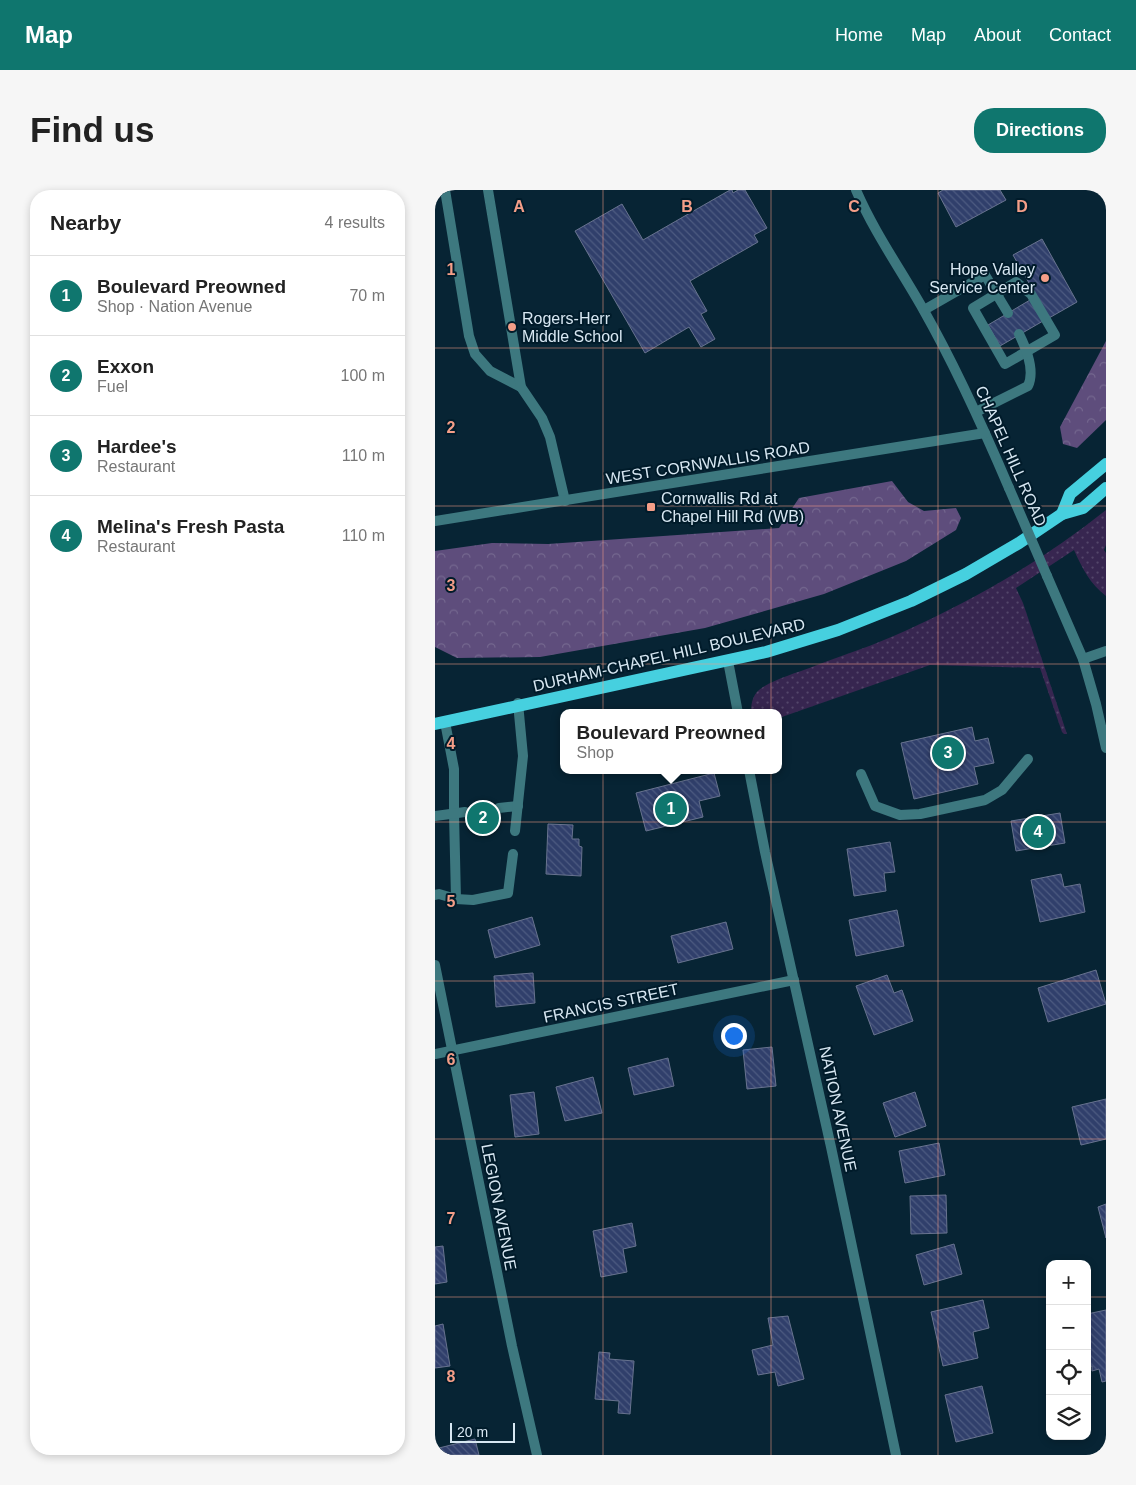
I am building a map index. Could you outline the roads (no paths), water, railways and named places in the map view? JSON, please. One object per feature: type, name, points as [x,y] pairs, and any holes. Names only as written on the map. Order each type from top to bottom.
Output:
[{"type":"main road","points":[[1062,514],[1070,494],[1106,464]]},
{"type":"main road","name":"DURHAM-CHAPEL HILL BOULEVARD","points":[[440,723],[728,661],[817,637],[878,615],[966,574],[1062,514],[1083,508],[1106,488]]},
{"type":"street","points":[[445,190],[469,336],[475,354],[490,371],[521,387]]},
{"type":"street","points":[[488,190],[521,387],[542,418],[550,436],[565,501]]},
{"type":"street","name":"CHAPEL HILL ROAD","points":[[856,190],[878,234],[924,310],[976,412],[1083,659],[1106,748]]},
{"type":"street","points":[[924,310],[985,275],[1008,313]]},
{"type":"street","points":[[1016,282],[1031,294],[1055,336],[1028,351],[1005,364],[973,308],[1016,282]]},
{"type":"street","points":[[976,412],[1028,386],[1031,380],[1028,351],[1019,334]]},
{"type":"street","name":"WEST CORNWALLIS ROAD","points":[[435,522],[985,434]]},
{"type":"street","points":[[1083,659],[1106,651]]},
{"type":"street","points":[[728,661],[737,709]]},
{"type":"street","points":[[515,831],[523,756],[518,705]]},
{"type":"street","points":[[440,723],[454,769],[453,814],[456,899]]},
{"type":"street","points":[[861,774],[875,806],[900,815],[920,814],[985,800],[1002,790],[1028,759]]},
{"type":"street","name":"NATION AVENUE","points":[[750,774],[896,1455]]},
{"type":"street","points":[[499,808],[518,806]]},
{"type":"street","points":[[435,816],[465,812]]},
{"type":"street","points":[[435,895],[439,894],[456,899],[473,900],[508,893],[513,854]]},
{"type":"street","name":"LEGION AVENUE","points":[[435,965],[512,1346],[537,1455]]},
{"type":"street","name":"FRANCIS STREET","points":[[435,1054],[794,980]]},
{"type":"place","name":"Hope Valley Service Center","points":[[1045,278]]},
{"type":"place","name":"Rogers-Herr Middle School","points":[[512,327]]},
{"type":"place","name":"Cornwallis Rd at Chapel Hill Rd (WB)","points":[[651,507]]},
{"type":"place","name":"Hardee's","points":[[948,753]]},
{"type":"place","name":"Boulevard Preowned","points":[[671,809]]},
{"type":"place","name":"Exxon","points":[[483,818]]},
{"type":"place","name":"Melina's Fresh Pasta","points":[[1038,832]]}]
